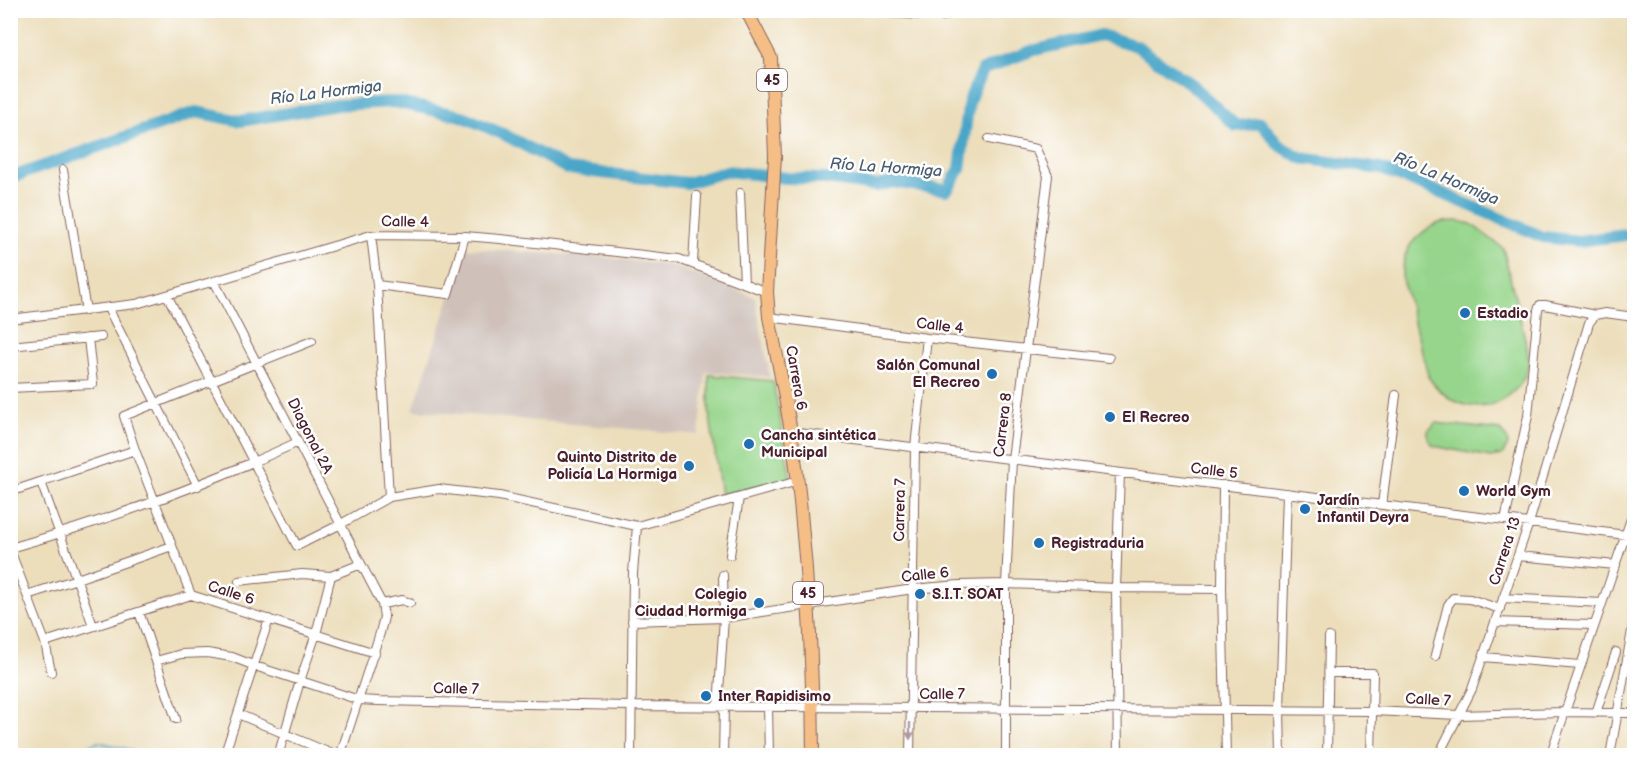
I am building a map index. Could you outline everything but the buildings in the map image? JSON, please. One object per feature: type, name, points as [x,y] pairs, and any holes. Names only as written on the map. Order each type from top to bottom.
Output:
[{"type":"main road","name":"Carrera 6","points":[[746,10],[771,58],[775,156],[767,291],[769,317],[798,481],[809,606],[813,756]]},
{"type":"street","points":[[878,10],[943,16],[961,10]]},
{"type":"street","name":"Carrera 8","points":[[989,139],[1036,149],[1048,176],[1012,459],[1006,584],[1006,756]]},
{"type":"street","points":[[63,170],[86,311]]},
{"type":"street","points":[[740,193],[744,283]]},
{"type":"street","points":[[693,263],[697,196]]},
{"type":"street","points":[[371,235],[377,285],[389,497]]},
{"type":"street","name":"Calle 4","points":[[10,319],[136,304],[371,235],[465,236],[668,258],[693,263],[767,291]]},
{"type":"street","points":[[377,285],[448,294],[465,236]]},
{"type":"street","name":"Diagonal 2A","points":[[214,280],[382,604]]},
{"type":"street","points":[[167,295],[297,546],[389,497],[439,489],[499,496],[637,525],[798,481]]},
{"type":"street","points":[[1505,520],[1528,416],[1540,306],[1595,315],[1605,313],[1635,317]]},
{"type":"street","points":[[108,308],[198,486]]},
{"type":"street","name":"Carrera 13","points":[[1438,756],[1472,689],[1529,523],[1588,323],[1595,315]]},
{"type":"street","name":"Calle 4","points":[[769,317],[927,338],[1109,358]]},
{"type":"street","points":[[10,346],[101,337]]},
{"type":"street","points":[[10,388],[93,384],[88,338]]},
{"type":"street","name":"Carrera 7","points":[[910,756],[915,447],[927,338]]},
{"type":"street","points":[[191,595],[124,416],[312,341]]},
{"type":"street","points":[[1382,505],[1396,395]]},
{"type":"street","name":"Calle 5","points":[[790,432],[1630,535]]},
{"type":"street","points":[[51,672],[45,642],[10,549],[156,502],[298,442]]},
{"type":"street","points":[[10,492],[135,450]]},
{"type":"street","points":[[1118,756],[1116,588],[1120,473]]},
{"type":"street","points":[[41,482],[93,626]]},
{"type":"street","points":[[1223,485],[1222,589],[1226,756]]},
{"type":"street","points":[[1281,756],[1280,710],[1287,493]]},
{"type":"street","points":[[730,555],[739,498]]},
{"type":"street","points":[[1564,756],[1550,754],[1602,603],[1630,535],[1635,510]]},
{"type":"street","points":[[631,756],[633,573],[637,525]]},
{"type":"street","points":[[27,595],[172,546]]},
{"type":"street","points":[[1518,556],[1616,565]]},
{"type":"street","points":[[239,581],[302,574],[331,576],[361,564]]},
{"type":"street","points":[[723,575],[721,706],[723,756]]},
{"type":"street","points":[[278,756],[316,634],[331,576]]},
{"type":"street","name":"Calle 6","points":[[632,621],[724,618],[913,589],[959,585],[1222,589]]},
{"type":"street","name":"Calle 6","points":[[45,642],[191,595],[375,653]]},
{"type":"street","points":[[1435,656],[1448,605],[1453,598],[1470,598],[1500,609]]},
{"type":"street","points":[[1503,598],[1602,603]]},
{"type":"street","points":[[238,714],[339,756],[375,653],[384,617],[382,604],[402,600],[410,603]]},
{"type":"street","points":[[139,612],[176,719]]},
{"type":"street","points":[[1610,756],[1634,619]]},
{"type":"street","points":[[224,756],[269,620]]},
{"type":"street","points":[[1495,622],[1594,625]]},
{"type":"street","points":[[1327,756],[1329,637]]},
{"type":"street","points":[[1596,712],[1616,652]]},
{"type":"street","name":"Calle 7","points":[[156,661],[181,654],[207,653],[232,657],[359,700],[632,706],[1373,711],[1460,715],[1564,712],[1635,713]]},
{"type":"street","points":[[1483,657],[1580,665]]},
{"type":"street","points":[[1329,673],[1373,673],[1371,756]]},
{"type":"street","points":[[768,707],[769,756]]},
{"type":"shaded area","points":[[466,248],[604,257],[674,266],[755,297],[770,377],[706,372],[699,435],[413,410]]},
{"type":"green space","name":"Estadio","points":[[1458,221],[1471,224],[1503,248],[1527,347],[1528,366],[1518,387],[1501,401],[1478,407],[1456,402],[1437,388],[1429,378],[1402,278],[1406,253],[1416,238],[1438,224]]},
{"type":"green space","name":"Cancha sintética Municipal","points":[[709,375],[773,381],[791,479],[721,495],[709,410]]},
{"type":"green space","points":[[1436,423],[1500,430],[1506,437],[1508,445],[1502,455],[1490,457],[1434,446],[1428,439],[1428,431]]},
{"type":"waterway","name":"Río La Hormiga","points":[[10,178],[196,112],[240,121],[337,105],[394,102],[462,116],[505,135],[568,169],[687,183],[727,171],[787,178],[826,179],[877,186],[893,182],[947,190],[960,169],[969,101],[982,70],[1031,51],[1101,35],[1137,46],[1192,85],[1236,126],[1261,123],[1278,144],[1301,158],[1381,169],[1543,237],[1579,241],[1634,234]]},
{"type":"waterway","points":[[63,756],[98,742],[132,750],[138,756]]},
{"type":"place","name":"Estadio","points":[[1465,313]]},
{"type":"place","name":"Salón Comunal El Recreo","points":[[992,374]]},
{"type":"place","name":"El Recreo","points":[[1110,417]]},
{"type":"place","name":"Cancha sintética Municipal","points":[[749,444]]},
{"type":"place","name":"Quinto Distrito de Policía La Hormiga","points":[[689,466]]},
{"type":"place","name":"World Gym","points":[[1464,491]]},
{"type":"place","name":"Jardín Infantil Deyra","points":[[1305,509]]},
{"type":"place","name":"Registraduria","points":[[1039,543]]},
{"type":"place","name":"S.I.T. SOAT","points":[[920,594]]},
{"type":"place","name":"Colegio Ciudad Hormiga","points":[[759,603]]},
{"type":"place","name":"Inter Rapidisimo","points":[[706,696]]}]
